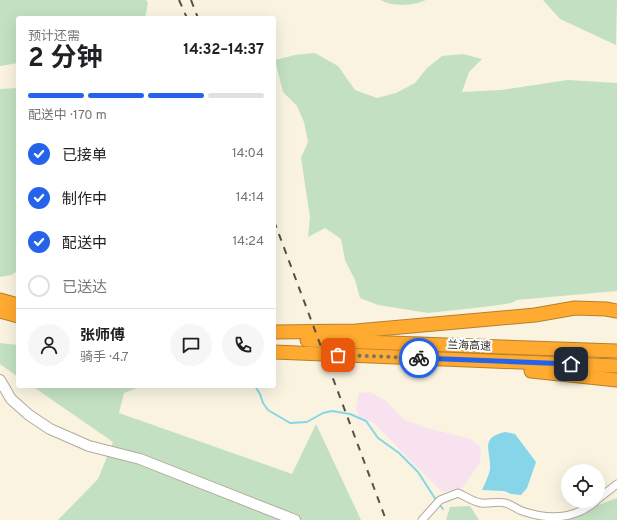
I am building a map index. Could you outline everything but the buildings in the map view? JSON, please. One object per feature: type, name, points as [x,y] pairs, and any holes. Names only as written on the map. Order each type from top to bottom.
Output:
[{"type":"highway","points":[[0,300],[16,304]]},
{"type":"highway","points":[[276,332],[356,331],[527,316],[575,308],[606,309],[617,311]]},
{"type":"highway","points":[[0,311],[16,315]]},
{"type":"highway","name":"兰海高速","points":[[276,339],[617,351]]},
{"type":"highway","name":"兰海高速","points":[[276,352],[617,366]]},
{"type":"highway","points":[[464,360],[507,368],[617,380]]},
{"type":"main road","points":[[0,380],[11,399],[29,415],[50,429],[90,446],[140,459],[295,520]]},
{"type":"street","points":[[605,494],[617,484]]},
{"type":"street","points":[[422,520],[440,500],[458,493],[478,502],[491,504],[504,502],[522,511],[551,519],[566,518],[581,512],[586,508]]},
{"type":"shaded area","points":[[370,392],[386,401],[403,419],[423,427],[470,439],[481,447],[480,463],[462,488],[442,492],[374,423],[359,417],[356,408],[359,393]]},
{"type":"green space","points":[[0,0],[146,0],[148,3],[145,16],[16,16],[16,63],[0,66]]},
{"type":"green space","points":[[381,0],[426,0],[415,4],[397,5]]},
{"type":"green space","points":[[543,0],[617,0],[616,45],[560,19]]},
{"type":"green space","points":[[315,53],[338,66],[355,90],[377,98],[396,93],[415,83],[427,68],[442,56],[463,54],[482,59],[469,72],[462,92],[501,90],[568,80],[617,83],[617,291],[517,300],[511,303],[492,306],[428,313],[378,305],[360,298],[355,280],[345,260],[341,239],[325,228],[308,237],[310,217],[301,158],[308,142],[304,122],[297,106],[283,92],[276,64],[276,60],[295,55]]},
{"type":"green space","points":[[16,88],[16,272],[11,275],[0,277],[0,89]]},
{"type":"green space","points":[[0,343],[16,345],[16,376],[0,364]]},
{"type":"green space","points":[[35,388],[137,388],[124,393],[119,413],[292,474],[316,424],[361,520],[58,520],[98,479],[113,442]]},
{"type":"green space","points":[[617,498],[617,520],[559,520],[591,508],[605,508],[605,503]]},
{"type":"green space","points":[[470,506],[479,520],[446,520],[450,507]]},
{"type":"water","points":[[505,432],[515,434],[536,462],[527,488],[521,495],[511,494],[504,491],[482,490],[490,469],[488,451],[489,441],[497,435]]},
{"type":"waterway","points":[[256,388],[268,410],[290,423],[307,422],[323,413],[332,411],[350,414],[366,421],[378,438],[399,453],[418,472],[436,500]]},
{"type":"waterway","points":[[439,504],[443,509]]},
{"type":"railway","points":[[179,0],[186,16]]},
{"type":"railway","points":[[191,0],[197,16]]},
{"type":"railway","points":[[276,226],[386,520]]},
{"type":"way so far","points":[[338,355],[419,358]]},
{"type":"route","points":[[419,358],[571,364]]}]
